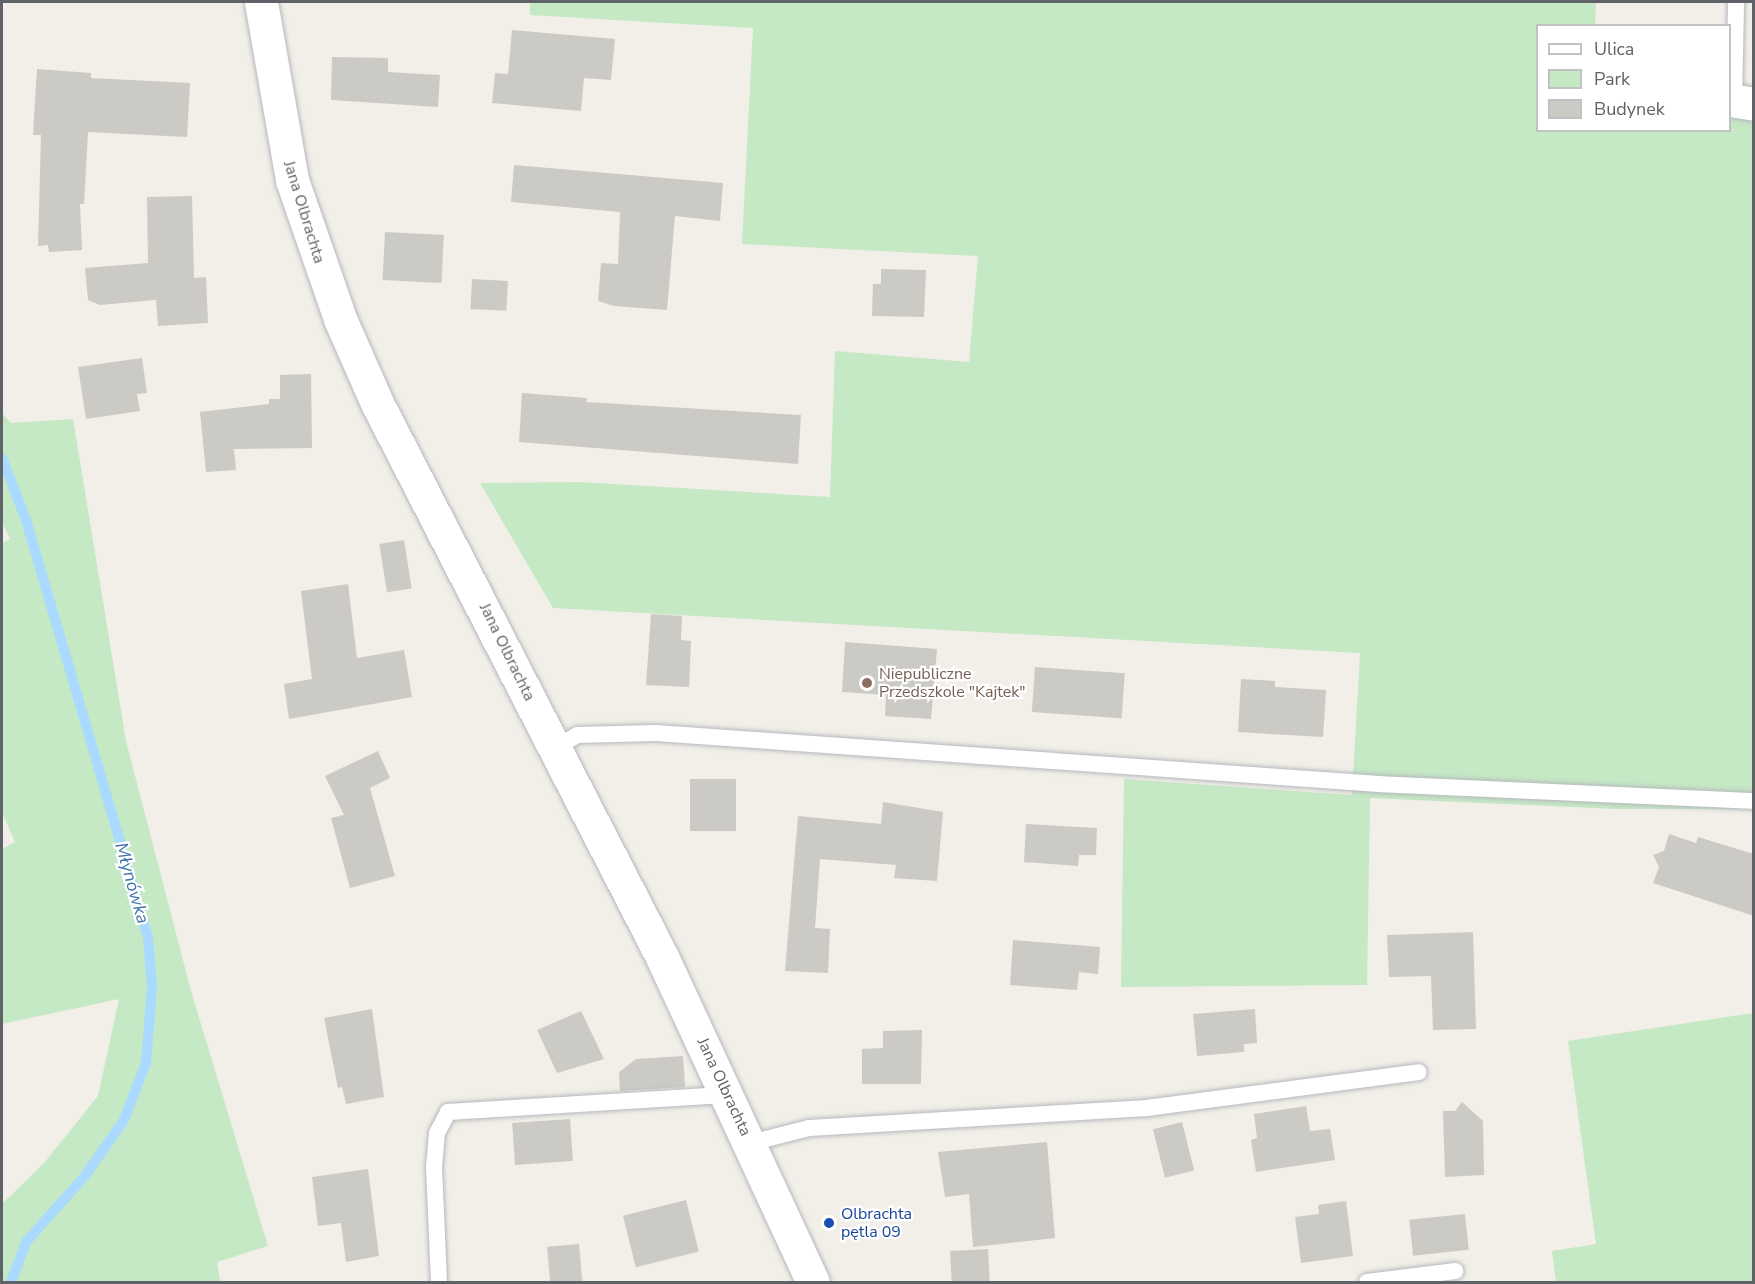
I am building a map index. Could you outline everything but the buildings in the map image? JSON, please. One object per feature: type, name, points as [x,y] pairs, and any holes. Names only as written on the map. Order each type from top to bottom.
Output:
[{"type":"street","name":"Jana Olbrachta","points":[[261,2],[292,180],[340,319],[378,405],[728,1095],[813,1282]]},
{"type":"lane","points":[[1736,2],[1739,102]]},
{"type":"lane","points":[[554,748],[577,735],[656,733],[1379,784],[1754,801]]},
{"type":"lane","points":[[750,1143],[809,1128],[1147,1108],[1419,1072]]},
{"type":"lane","points":[[439,1282],[434,1167],[437,1133],[448,1112],[728,1095]]},
{"type":"lane","points":[[1367,1282],[1455,1270]]},
{"type":"green space","points":[[530,2],[1596,2],[1595,24],[1536,24],[1536,132],[1731,132],[1731,115],[1753,120],[1753,809],[1617,809],[1370,798],[1367,985],[1121,987],[1124,779],[1352,795],[1360,653],[553,608],[480,483],[580,482],[830,497],[835,351],[969,362],[978,256],[742,244],[753,28],[530,15]]},
{"type":"green space","points":[[2,413],[11,423],[73,419],[126,741],[191,991],[268,1246],[217,1262],[220,1282],[2,1282],[2,1204],[44,1163],[98,1096],[119,999],[2,1024],[2,849],[15,842],[2,812],[2,543],[10,539],[2,522]]},
{"type":"green space","points":[[1753,1013],[1753,1282],[1556,1282],[1552,1251],[1596,1244],[1568,1041]]},
{"type":"waterway","name":"Młynówka","points":[[2,458],[26,520],[148,938],[152,987],[146,1063],[124,1120],[84,1177],[26,1242],[11,1282]]},
{"type":"place","name":"Niepubliczne Przedszkole \"Kajtek\"","points":[[867,683]]},
{"type":"place","name":"Olbrachta pętla 09","points":[[829,1223]]}]
